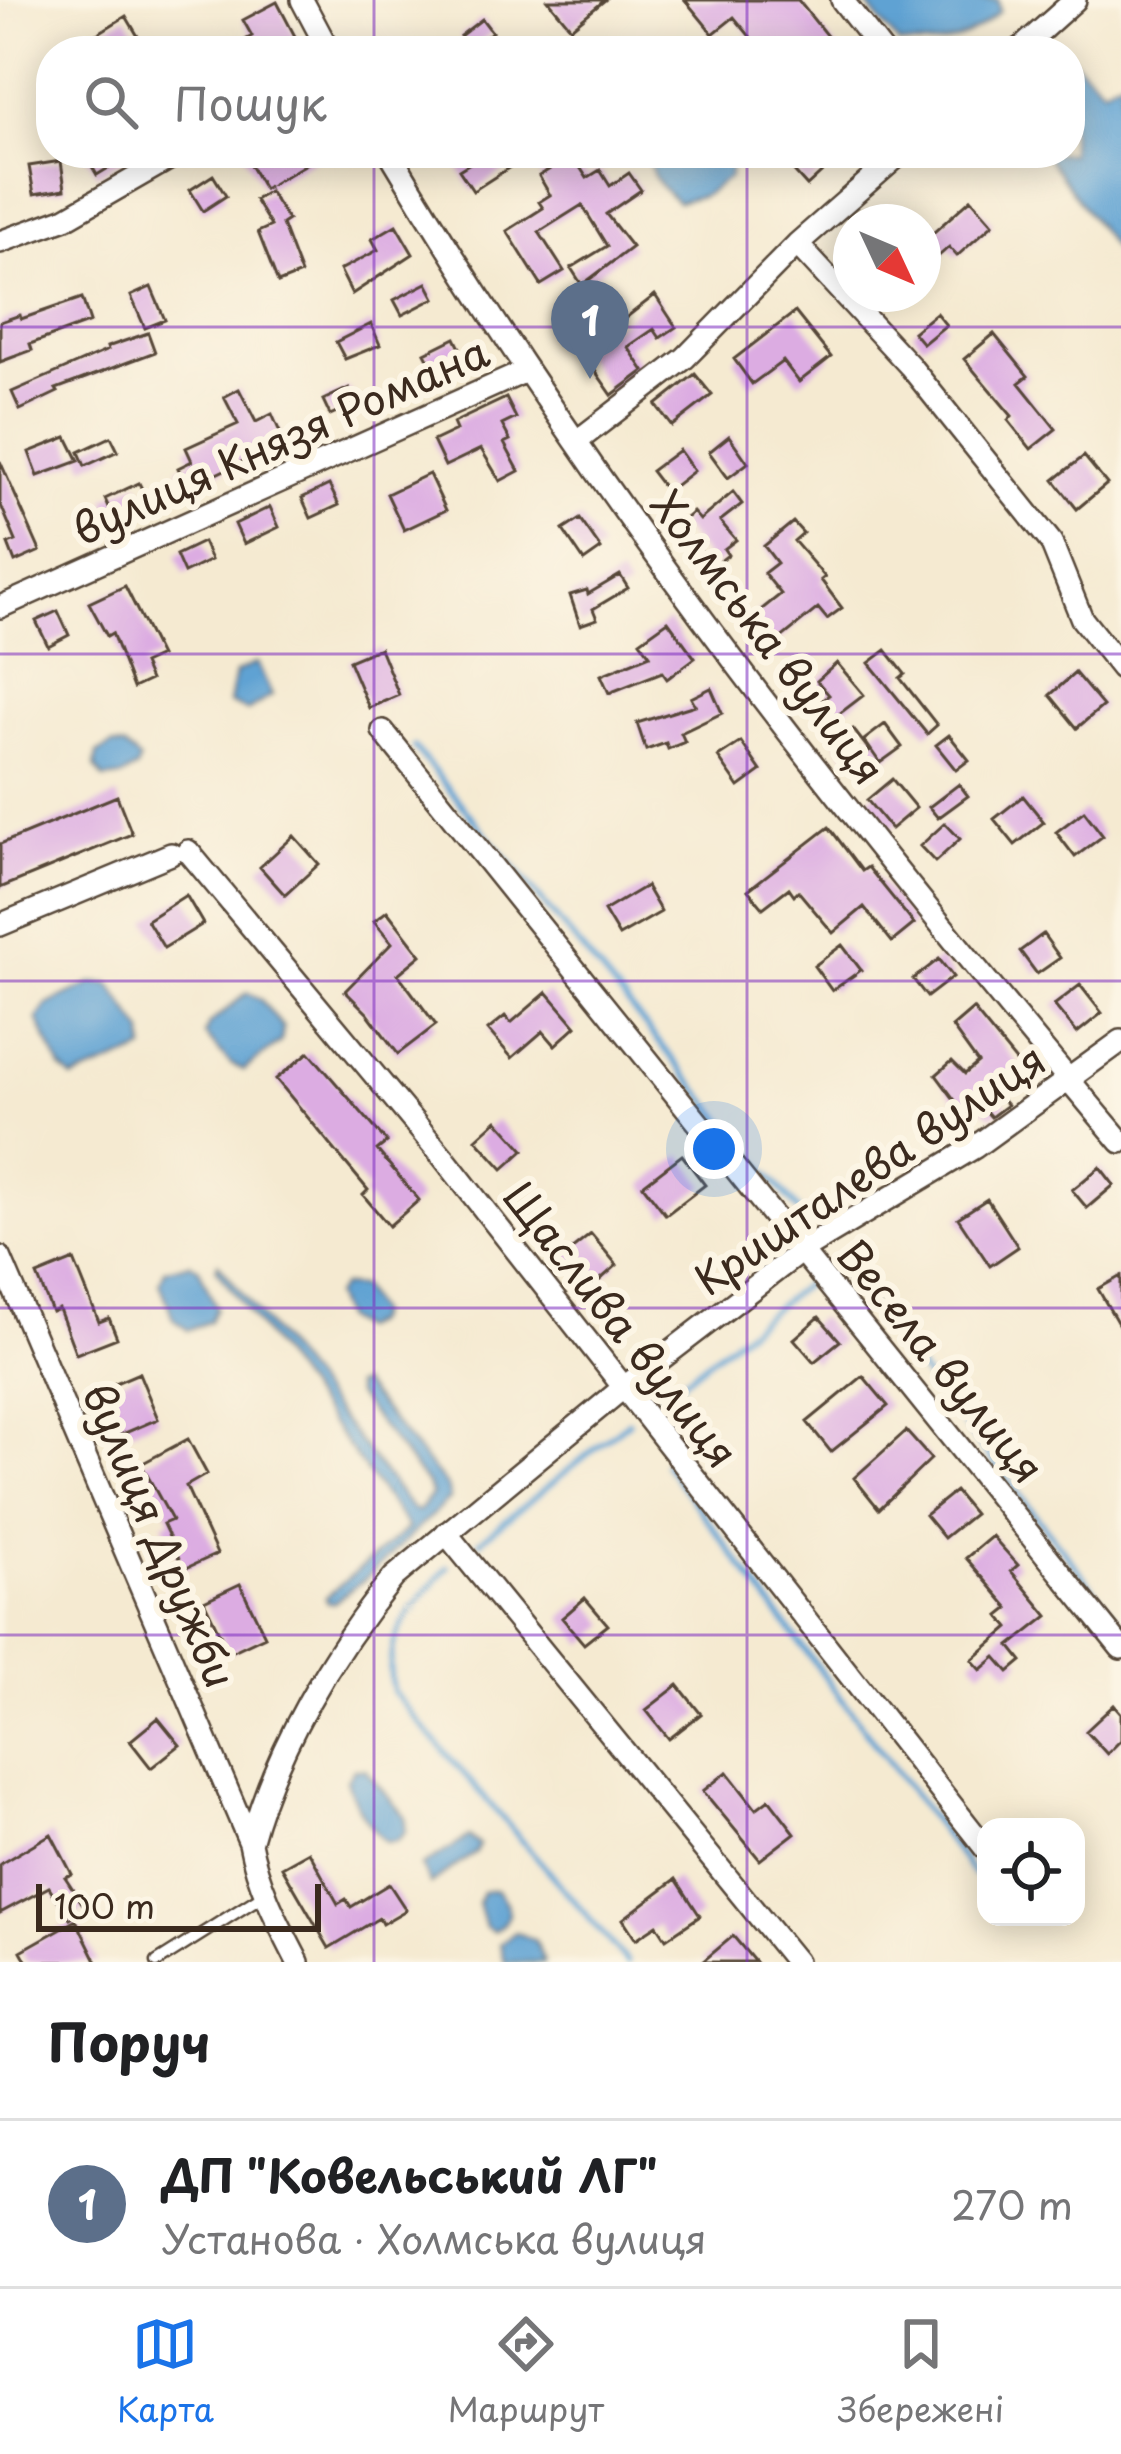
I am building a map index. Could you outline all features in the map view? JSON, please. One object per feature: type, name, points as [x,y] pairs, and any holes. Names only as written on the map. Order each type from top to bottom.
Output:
[{"type":"street","points":[[302,0],[321,36]]},
{"type":"street","points":[[842,0],[870,36]]},
{"type":"street","points":[[1035,36],[1075,0]]},
{"type":"street","points":[[0,242],[66,218],[152,168]]},
{"type":"street","name":"Холмська вулиця","points":[[399,168],[526,371],[816,767],[1121,1142]]},
{"type":"street","points":[[576,442],[685,358],[797,244],[884,168]]},
{"type":"street","points":[[797,244],[910,366],[1051,542],[1082,620],[1121,668]]},
{"type":"street","name":"вулиця Князя Романа","points":[[0,607],[526,371]]},
{"type":"street","name":"Весела вулиця","points":[[383,731],[1121,1648]]},
{"type":"street","name":"Щаслива вулиця","points":[[0,925],[180,852],[443,1157],[977,1838]]},
{"type":"street","name":"Кришталева вулиця","points":[[250,1843],[264,1791],[285,1747],[370,1605],[394,1577],[623,1388],[804,1250],[975,1147],[1121,1041]]},
{"type":"street","name":"вулиця Дружби","points":[[0,1257],[250,1843],[265,1894],[298,1962]]},
{"type":"street","points":[[446,1533],[796,1962]]},
{"type":"lane","points":[[157,1962],[265,1894]]},
{"type":"water","points":[[863,0],[998,0],[1000,11],[964,36],[892,36]]},
{"type":"water","points":[[1085,71],[1103,88],[1121,79],[1121,259],[1055,168],[1085,168]]},
{"type":"water","points":[[730,168],[729,178],[704,195],[677,202],[651,169]]},
{"type":"water","points":[[257,663],[272,695],[247,711],[229,703],[235,673]]},
{"type":"water","points":[[112,745],[125,747],[139,760],[137,768],[121,777],[104,779],[95,767],[97,754]]},
{"type":"water","points":[[93,983],[110,984],[144,1033],[145,1050],[73,1079],[61,1068],[37,1019],[47,1005]]},
{"type":"water","points":[[247,993],[261,1000],[283,1028],[281,1041],[244,1070],[231,1064],[205,1035],[209,1024]]},
{"type":"water","points":[[190,1263],[199,1269],[216,1308],[210,1321],[188,1330],[174,1319],[160,1283],[165,1270]]},
{"type":"water","points":[[218,1263],[412,1509],[418,1511],[432,1495],[427,1484],[356,1395],[354,1386],[360,1384],[369,1393],[447,1487],[450,1498],[333,1603],[326,1597],[408,1528],[216,1269]]},
{"type":"water","points":[[341,1286],[360,1287],[376,1313],[372,1323],[359,1329],[343,1319],[333,1296]]},
{"type":"water","points":[[354,1769],[365,1769],[405,1817],[405,1832],[397,1841],[386,1842],[362,1814],[347,1780]]},
{"type":"water","points":[[469,1837],[479,1845],[475,1853],[430,1884],[422,1866]]},
{"type":"water","points":[[496,1890],[508,1912],[493,1931],[485,1927],[478,1903],[482,1892]]},
{"type":"water","points":[[515,1932],[535,1941],[544,1962],[505,1962],[500,1944]]},
{"type":"building","points":[[548,0],[605,0],[571,28]]},
{"type":"building","points":[[685,0],[798,0],[827,36],[750,36],[734,17],[713,34]]},
{"type":"building","points":[[277,2],[295,36],[252,36],[243,20]]},
{"type":"building","points":[[126,16],[138,36],[94,36]]},
{"type":"building","points":[[482,19],[492,32],[487,36],[460,36]]},
{"type":"building","points":[[29,166],[62,168],[65,189],[34,194]]},
{"type":"building","points":[[252,168],[300,168],[264,189]]},
{"type":"building","points":[[462,168],[509,168],[473,191],[459,170]]},
{"type":"building","points":[[552,168],[580,168],[587,178],[600,170],[610,186],[629,173],[641,190],[606,214],[632,247],[582,285],[571,268],[607,246],[582,205],[539,232],[564,271],[541,285],[507,231],[543,208],[539,202],[550,195],[539,176]]},
{"type":"building","points":[[791,168],[827,168],[807,186]]},
{"type":"building","points":[[213,175],[226,196],[203,211],[190,190]]},
{"type":"building","points":[[269,191],[288,220],[282,224],[301,274],[278,283],[258,232],[271,226],[255,200]]},
{"type":"building","points":[[971,199],[993,224],[957,256],[949,247],[941,254],[941,226]]},
{"type":"building","points":[[396,225],[413,254],[352,294],[340,270],[378,250],[372,239]]},
{"type":"building","points":[[427,283],[435,298],[402,315],[394,300]]},
{"type":"building","points":[[151,287],[165,320],[145,328],[131,296]]},
{"type":"building","points":[[655,295],[676,327],[660,338],[654,329],[628,347],[644,371],[612,395],[582,352]]},
{"type":"building","points":[[82,298],[90,322],[30,344],[32,350],[0,362],[0,322]]},
{"type":"building","points":[[795,312],[831,357],[799,382],[783,361],[752,384],[734,359]]},
{"type":"building","points":[[936,313],[946,325],[923,344],[913,332]]},
{"type":"building","points":[[371,324],[380,345],[345,359],[336,342]]},
{"type":"building","points":[[148,333],[155,352],[56,389],[58,392],[20,410],[12,392]]},
{"type":"building","points":[[994,334],[1028,376],[1019,383],[1056,429],[1031,449],[1008,420],[1012,416],[964,359]]},
{"type":"building","points":[[455,338],[465,358],[435,372],[425,353]]},
{"type":"building","points":[[695,374],[712,395],[672,426],[656,405]]},
{"type":"building","points":[[349,388],[356,403],[330,415],[323,400]]},
{"type":"building","points":[[239,389],[256,422],[272,414],[286,446],[187,488],[178,468],[192,461],[186,448],[238,424],[224,397]]},
{"type":"building","points":[[506,398],[516,418],[502,425],[510,440],[504,443],[519,471],[500,481],[481,449],[445,466],[433,441],[456,430],[453,423]]},
{"type":"building","points":[[729,436],[748,463],[728,478],[709,452]]},
{"type":"building","points":[[67,437],[79,461],[38,476],[29,452]]},
{"type":"building","points":[[111,437],[118,451],[85,466],[79,452]]},
{"type":"building","points":[[679,450],[694,471],[667,492],[651,471]]},
{"type":"building","points":[[1084,456],[1107,484],[1077,509],[1054,480]]},
{"type":"building","points":[[0,461],[40,551],[15,562],[8,544],[16,541],[0,503]]},
{"type":"building","points":[[429,474],[446,510],[404,530],[387,494]]},
{"type":"building","points":[[139,483],[149,503],[114,519],[105,499]]},
{"type":"building","points":[[329,485],[339,505],[311,518],[302,498]]},
{"type":"building","points":[[733,492],[742,504],[720,521],[736,540],[714,566],[679,524],[693,512],[700,520]]},
{"type":"building","points":[[270,507],[279,527],[244,544],[235,524]]},
{"type":"building","points":[[580,519],[601,549],[584,561],[563,530]]},
{"type":"building","points":[[793,522],[803,533],[794,541],[825,577],[821,580],[842,608],[827,619],[818,608],[774,644],[752,617],[781,594],[764,573],[777,563],[764,546]]},
{"type":"building","points":[[203,542],[211,560],[184,573],[176,555]]},
{"type":"building","points":[[620,575],[628,588],[593,609],[597,619],[580,625],[570,595],[587,590],[588,594]]},
{"type":"building","points":[[125,586],[160,656],[143,664],[150,680],[133,688],[112,633],[107,636],[89,603]]},
{"type":"building","points":[[58,611],[69,635],[48,646],[36,621]]},
{"type":"building","points":[[668,621],[695,658],[667,679],[662,672],[609,693],[601,675],[650,655],[640,641]]},
{"type":"building","points":[[380,648],[399,695],[369,708],[349,661]]},
{"type":"building","points":[[886,650],[905,674],[900,678],[937,725],[927,734],[869,663]]},
{"type":"building","points":[[837,663],[864,695],[830,721],[817,704],[829,695],[817,681]]},
{"type":"building","points":[[1075,673],[1103,706],[1077,728],[1050,695]]},
{"type":"building","points":[[711,688],[722,713],[681,733],[685,742],[646,750],[637,723],[695,705],[691,698]]},
{"type":"building","points":[[885,724],[902,747],[880,763],[864,740]]},
{"type":"building","points":[[853,729],[870,751],[853,763],[837,741]]},
{"type":"building","points":[[949,735],[969,760],[956,770],[936,745]]},
{"type":"building","points":[[741,742],[761,771],[739,787],[718,757]]},
{"type":"building","points":[[892,779],[916,808],[891,829],[867,800]]},
{"type":"building","points":[[959,784],[968,796],[938,818],[929,807]]},
{"type":"building","points":[[117,796],[132,834],[0,888],[0,844]]},
{"type":"building","points":[[1023,796],[1044,822],[1015,845],[994,819]]},
{"type":"building","points":[[1084,811],[1103,836],[1075,857],[1056,832]]},
{"type":"building","points":[[945,823],[960,839],[935,862],[920,846]]},
{"type":"building","points":[[829,827],[862,871],[868,867],[914,924],[892,942],[864,907],[833,933],[798,891],[794,895],[789,888],[763,908],[748,890]]},
{"type":"building","points":[[294,836],[319,864],[285,895],[260,867]]},
{"type":"building","points":[[646,886],[661,912],[619,936],[604,911]]},
{"type":"building","points":[[186,895],[203,924],[164,948],[147,920]]},
{"type":"building","points":[[387,911],[421,955],[398,974],[436,1025],[398,1054],[345,991],[392,943],[374,921]]},
{"type":"building","points":[[1043,934],[1060,958],[1037,974],[1020,951]]},
{"type":"building","points":[[842,945],[861,970],[832,991],[814,966]]},
{"type":"building","points":[[939,959],[953,977],[927,997],[913,979]]},
{"type":"building","points":[[1080,985],[1102,1013],[1077,1033],[1054,1005]]},
{"type":"building","points":[[547,992],[576,1026],[555,1045],[543,1031],[512,1058],[488,1030],[505,1016],[511,1023]]},
{"type":"building","points":[[973,1009],[1027,1075],[1000,1097],[1007,1105],[991,1117],[981,1106],[968,1118],[936,1075],[952,1061],[965,1074],[978,1063],[952,1027]]},
{"type":"building","points":[[309,1052],[387,1142],[377,1150],[419,1200],[389,1226],[363,1195],[368,1190],[276,1079]]},
{"type":"building","points":[[497,1120],[524,1150],[503,1169],[476,1139]]},
{"type":"building","points":[[682,1155],[705,1185],[666,1215],[643,1185]]},
{"type":"building","points":[[1100,1167],[1114,1185],[1087,1208],[1072,1190]]},
{"type":"building","points":[[987,1199],[1018,1247],[990,1266],[958,1218]]},
{"type":"building","points":[[591,1234],[617,1265],[593,1286],[566,1254]]},
{"type":"building","points":[[74,1260],[99,1322],[109,1318],[117,1338],[76,1354],[59,1309],[52,1312],[37,1275]]},
{"type":"building","points":[[1121,1276],[1121,1329],[1098,1289]]},
{"type":"building","points":[[819,1317],[840,1341],[814,1362],[794,1339]]},
{"type":"building","points":[[139,1373],[158,1419],[111,1439],[92,1393]]},
{"type":"building","points":[[863,1376],[888,1406],[831,1452],[807,1422]]},
{"type":"building","points":[[906,1431],[931,1459],[879,1509],[854,1478]]},
{"type":"building","points":[[188,1439],[207,1474],[186,1486],[217,1554],[184,1569],[163,1524],[172,1520],[141,1464]]},
{"type":"building","points":[[955,1491],[974,1514],[944,1538],[925,1515]]},
{"type":"building","points":[[992,1536],[1018,1565],[1011,1571],[1048,1616],[1010,1646],[1022,1661],[1009,1672],[996,1657],[981,1670],[972,1660],[1009,1628],[999,1616],[1009,1608],[966,1558]]},
{"type":"building","points":[[240,1584],[265,1636],[229,1653],[204,1601]]},
{"type":"building","points":[[585,1598],[608,1625],[584,1644],[562,1618]]},
{"type":"building","points":[[678,1685],[701,1714],[669,1739],[646,1710]]},
{"type":"building","points":[[1114,1705],[1121,1713],[1121,1740],[1107,1754],[1086,1731]]},
{"type":"building","points":[[158,1718],[180,1745],[151,1768],[130,1741]]},
{"type":"building","points":[[727,1772],[756,1809],[769,1799],[795,1833],[760,1860],[703,1791]]},
{"type":"building","points":[[51,1834],[72,1874],[65,1877],[86,1909],[70,1919],[49,1887],[0,1913],[0,1864]]},
{"type":"building","points":[[309,1852],[338,1904],[346,1899],[351,1907],[389,1884],[406,1910],[382,1924],[379,1918],[329,1948],[282,1867]]},
{"type":"building","points":[[676,1879],[700,1916],[666,1939],[657,1925],[636,1939],[623,1919]]},
{"type":"building","points":[[76,1920],[97,1962],[27,1962],[21,1951]]},
{"type":"building","points":[[733,1936],[755,1962],[702,1962]]},
{"type":"waterway","points":[[414,747],[799,1211]]},
{"type":"waterway","points":[[837,1265],[1121,1623]]},
{"type":"waterway","points":[[656,1402],[805,1284]]},
{"type":"waterway","points":[[480,1541],[629,1421]]},
{"type":"waterway","points":[[665,1464],[974,1875]]},
{"type":"waterway","points":[[448,1567],[412,1609],[396,1639],[391,1655],[393,1692],[627,1962]]},
{"type":"place","name":"ДП \"Ковельський ЛГ\"","points":[[590,379]]}]
